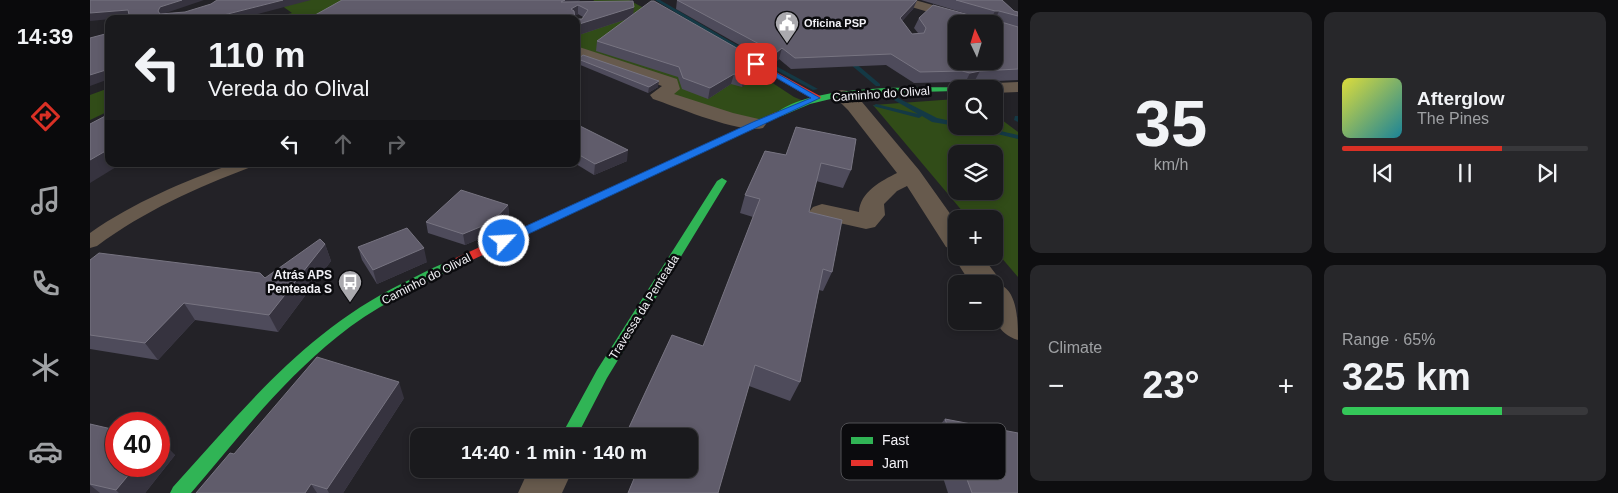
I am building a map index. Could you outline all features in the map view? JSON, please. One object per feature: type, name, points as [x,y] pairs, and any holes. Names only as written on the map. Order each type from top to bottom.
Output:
[{"type":"street","points":[[902,0],[953,15]]},
{"type":"street","points":[[912,21],[926,7]]},
{"type":"street","points":[[721,43],[816,98]]},
{"type":"street","points":[[580,53],[671,83],[671,89],[659,95],[728,118],[756,124]]},
{"type":"street","points":[[1003,88],[1018,87]]},
{"type":"street","name":"Caminho do Olival","points":[[179,493],[286,374],[332,333],[395,291],[816,98],[868,93],[948,89]]},
{"type":"street","points":[[842,95],[855,106],[911,175],[948,229]]},
{"type":"street","points":[[822,212],[866,221],[872,215],[872,202],[889,186],[911,175]]},
{"type":"street","name":"Travessa da Penteada","points":[[573,428],[602,374],[722,181]]},
{"type":"street","points":[[1003,307],[1018,328]]},
{"type":"street","points":[[539,493],[547,478]]},
{"type":"lane","points":[[90,242],[110,226],[184,187],[238,167]]},
{"type":"green space","points":[[274,0],[369,0],[333,15],[284,15],[292,13]]},
{"type":"green space","points":[[594,0],[629,0],[727,53],[794,97],[806,102],[756,124],[659,95],[671,89],[580,53],[580,20],[585,16]]},
{"type":"green space","points":[[105,89],[105,113],[90,120],[90,95]]},
{"type":"green space","points":[[948,100],[948,135],[1003,135],[1003,121],[1018,132],[1018,277],[1003,260],[1003,210],[961,210],[953,200],[1003,200],[1003,145],[948,145],[948,194],[873,105]]},
{"type":"building","points":[[90,0],[182,0],[160,7],[158,11],[160,14],[185,12],[211,4],[217,0],[283,0],[224,15],[129,15],[128,10],[90,13]]},
{"type":"building","points":[[342,0],[633,1],[634,7],[580,24],[580,19],[588,10],[578,5],[571,9],[574,11],[574,15],[315,15]]},
{"type":"building","points":[[677,0],[917,0],[900,18],[912,34],[924,33],[926,28],[919,18],[933,5],[969,15],[948,15],[948,70],[999,70],[970,73],[962,71],[920,72],[891,54],[795,58],[782,48],[776,53]]},
{"type":"building","points":[[956,0],[1002,0],[1014,11],[1018,12],[1018,16],[995,11]]},
{"type":"building","points":[[651,1],[763,63],[744,77],[734,74],[710,88],[683,78],[679,67],[597,41]]},
{"type":"building","points":[[1003,22],[1018,27],[1018,69],[1003,70]]},
{"type":"building","points":[[105,34],[105,70],[90,75],[90,38]]},
{"type":"building","points":[[583,55],[659,81],[649,87],[580,60]]},
{"type":"building","points":[[105,116],[105,151],[90,160],[90,124]]},
{"type":"building","points":[[580,126],[628,150],[595,164],[580,155]]},
{"type":"building","points":[[796,127],[856,139],[851,170],[821,163],[809,212],[842,220],[832,272],[823,269],[800,382],[755,365],[718,493],[628,493],[634,478],[698,478],[698,428],[629,428],[672,335],[703,346],[760,199],[745,195],[765,151],[786,155]]},
{"type":"building","points":[[461,190],[508,205],[492,222],[463,234],[426,222]]},
{"type":"building","points":[[407,228],[424,248],[373,270],[358,247]]},
{"type":"building","points":[[320,239],[325,244],[269,315],[184,303],[145,343],[90,335],[90,260],[99,253],[260,273],[265,278]]},
{"type":"building","points":[[317,357],[399,382],[327,489],[311,484],[305,493],[196,493],[230,453],[234,454]]},
{"type":"building","points":[[945,419],[966,423],[946,423]]},
{"type":"building","points":[[90,424],[105,427],[105,477],[127,477],[116,490],[90,484]]},
{"type":"building","points":[[1006,431],[1018,433],[1018,493],[972,493],[967,480],[1006,480]]},
{"type":"waterway","points":[[657,0],[728,42],[815,89]]},
{"type":"waterway","points":[[846,58],[878,85]]},
{"type":"waterway","points":[[896,99],[935,120],[948,122]]},
{"type":"waterway","points":[[876,106],[919,116]]},
{"type":"waterway","points":[[1003,134],[1018,137]]},
{"type":"traffic: fast","points":[[779,114],[807,102],[843,94],[948,89]]},
{"type":"traffic: fast","points":[[573,428],[602,374],[722,181]]},
{"type":"traffic: fast","points":[[179,493],[252,409],[311,350],[332,333],[375,304],[451,265]]},
{"type":"traffic: jam","points":[[729,48],[817,98]]},
{"type":"traffic: jam","points":[[451,265],[779,114]]},
{"type":"place","name":"Oficina PSP","points":[[787,44]]},
{"type":"place","name":"Atrás APS Penteada S","points":[[350,303]]},
{"type":"route","points":[[504,241],[816,98],[756,64]]}]
